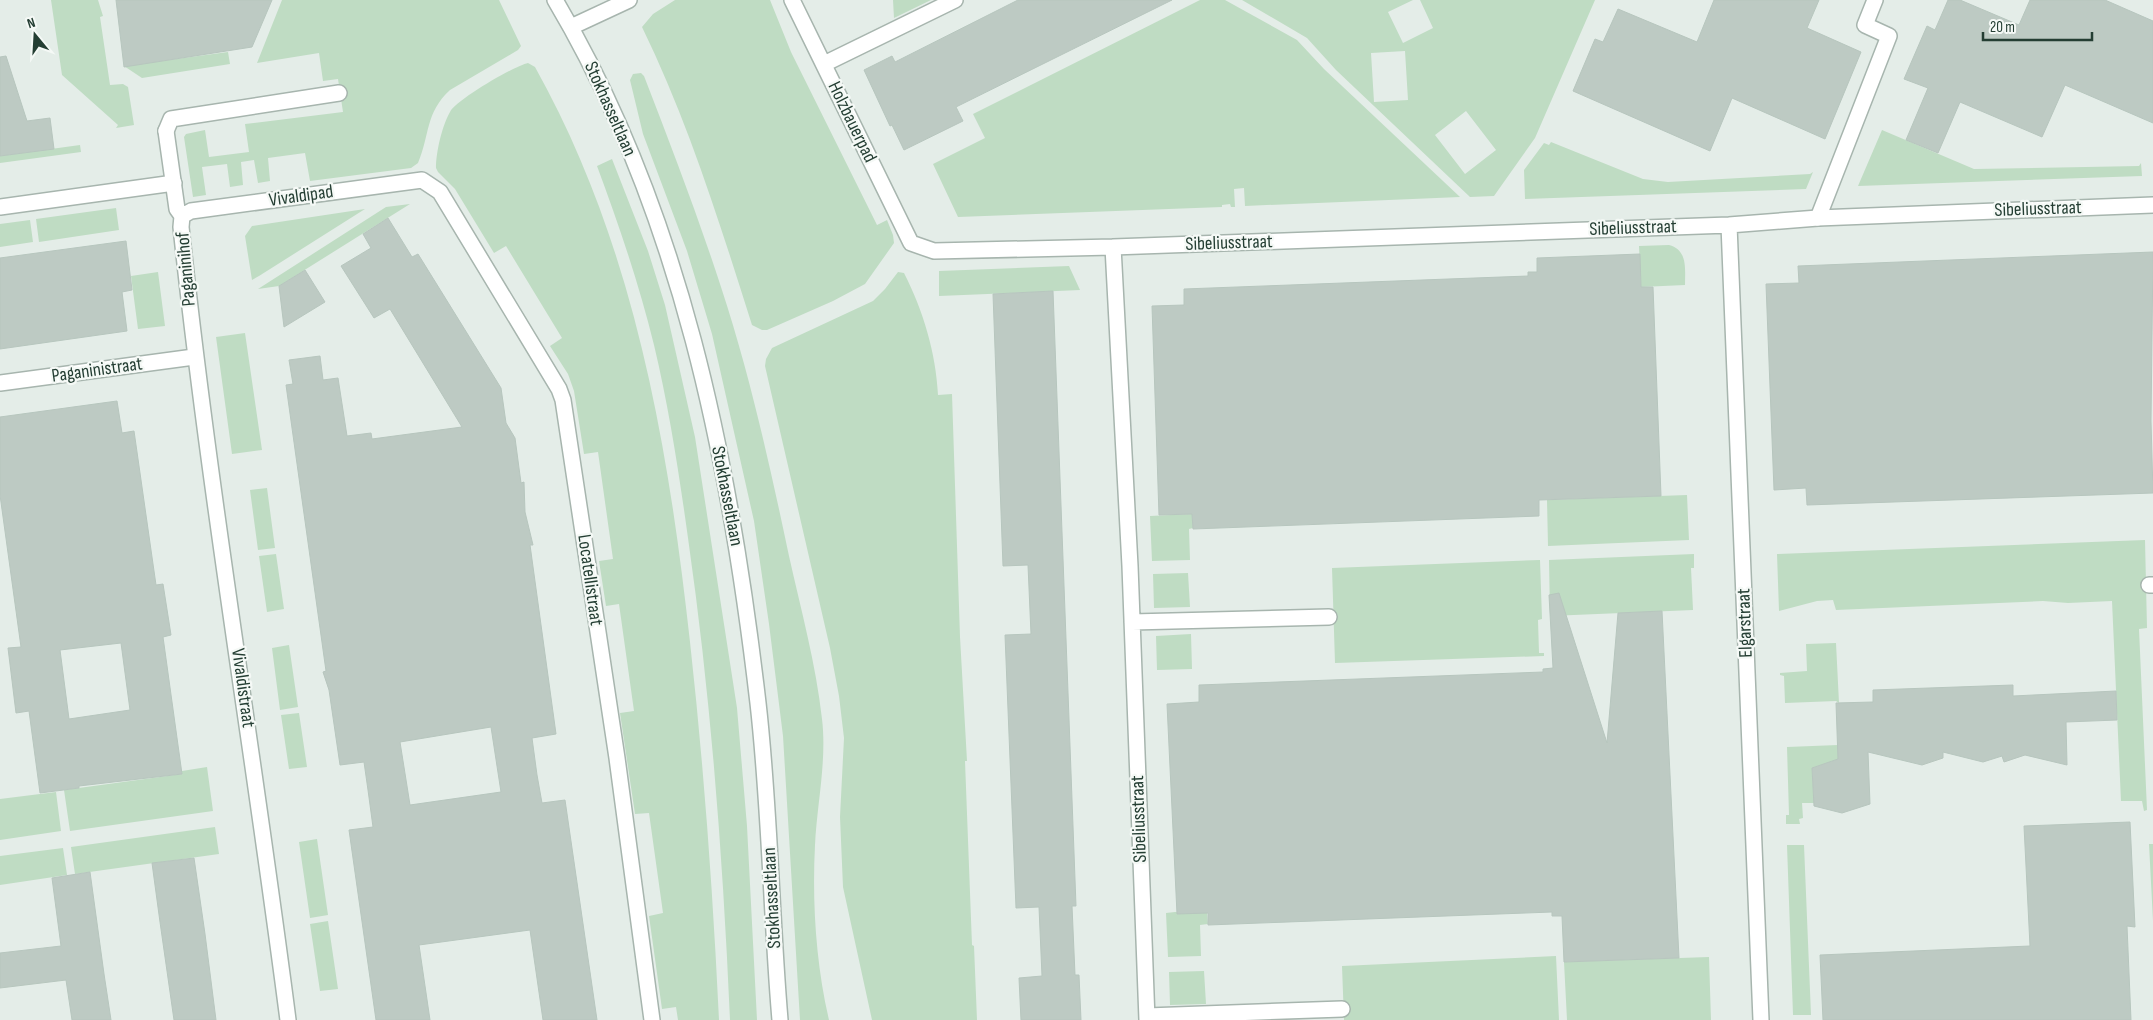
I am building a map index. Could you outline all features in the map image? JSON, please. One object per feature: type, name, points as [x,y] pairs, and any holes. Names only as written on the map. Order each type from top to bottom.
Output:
[{"type":"street","name":"Stokhasseltlaan","points":[[555,0],[596,74],[653,209],[693,341],[714,432],[736,535],[758,704],[768,815],[773,932],[780,1020]]},
{"type":"street","points":[[571,27],[629,0]]},
{"type":"street","name":"Holzbauerpad","points":[[792,0],[912,243]]},
{"type":"street","points":[[824,64],[955,0]]},
{"type":"street","points":[[1818,218],[1889,36],[1865,25],[1875,0]]},
{"type":"street","name":"Paganinihof","points":[[194,357],[181,227],[182,216],[177,209],[166,131],[171,118],[339,93]]},
{"type":"street","name":"Vivaldipad","points":[[182,216],[191,211],[422,180]]},
{"type":"street","name":"Locatellistraat","points":[[422,180],[440,192],[559,389],[563,400],[617,758],[652,1020]]},
{"type":"street","points":[[0,207],[174,183]]},
{"type":"street","name":"Sibeliusstraat","points":[[912,243],[934,251],[1113,247],[1729,225],[1818,218],[2152,203]]},
{"type":"street","name":"Elgarstraat","points":[[1729,225],[1761,1020]]},
{"type":"street","name":"Sibeliusstraat","points":[[1113,247],[1132,622],[1147,1018],[1342,1009]]},
{"type":"street","name":"Paganinistraat","points":[[0,383],[194,357]]},
{"type":"street","name":"Vivaldistraat","points":[[194,357],[261,810],[288,1020]]},
{"type":"street","points":[[1132,622],[1329,617]]},
{"type":"green space","points":[[51,0],[98,0],[103,16],[100,17],[110,85],[123,84],[128,87],[134,125],[116,128],[118,125],[62,75]]},
{"type":"green space","points":[[282,0],[499,0],[521,46],[518,50],[450,90],[436,107],[418,163],[411,168],[310,181],[305,153],[268,158],[270,181],[258,183],[254,160],[241,162],[243,185],[230,187],[227,164],[202,167],[206,195],[193,197],[184,137],[186,134],[205,130],[209,157],[249,152],[245,124],[343,112],[338,79],[323,81],[319,53],[257,63]]},
{"type":"green space","points":[[675,0],[770,0],[791,52],[877,225],[887,220],[893,235],[894,243],[865,284],[833,301],[767,330],[762,330],[752,325],[689,136],[642,27],[653,14]]},
{"type":"green space","points":[[893,0],[931,0],[894,18]]},
{"type":"green space","points":[[1200,0],[1225,0],[1297,40],[1324,69],[1460,197],[1245,206],[1244,188],[1234,189],[1235,207],[1231,207],[1230,204],[1222,205],[1222,207],[958,217],[933,164],[985,138],[973,114]]},
{"type":"green space","points":[[1242,0],[1413,0],[1388,12],[1403,43],[1433,28],[1420,0],[1595,0],[1535,138],[1494,196],[1470,197],[1336,70],[1307,38]],"holes":[[[1405,51],[1408,100],[1374,102],[1371,53]],[[1466,111],[1496,150],[1465,174],[1435,135]]]},
{"type":"green space","points":[[228,52],[230,64],[142,78],[124,66]]},
{"type":"green space","points":[[528,63],[535,67],[569,134],[598,204],[622,274],[641,346],[657,419],[681,567],[700,736],[708,831],[719,1020],[678,1020],[676,1007],[662,1009],[649,916],[663,913],[649,813],[635,814],[620,713],[634,711],[619,604],[606,606],[599,561],[613,559],[598,452],[584,454],[574,391],[568,374],[550,346],[562,338],[506,246],[494,253],[455,189],[436,168],[442,132],[447,118],[454,107],[486,84]]},
{"type":"green space","points":[[641,73],[644,76],[684,181],[712,260],[741,354],[759,421],[812,657],[823,735],[823,766],[815,845],[816,933],[821,977],[829,1020],[800,1020],[783,736],[754,521],[712,334],[687,251],[643,134],[630,80],[633,74]]},
{"type":"green space","points":[[1882,130],[1974,169],[2139,166],[2141,163],[2142,176],[1858,186]]},
{"type":"green space","points":[[1551,142],[1643,179],[1668,182],[1810,174],[1813,172],[1806,189],[1525,199],[1524,170],[1544,143],[1549,145]]},
{"type":"green space","points":[[80,145],[81,152],[0,163],[0,156]]},
{"type":"green space","points":[[612,159],[648,251],[665,305],[695,437],[737,708],[747,826],[757,1020],[730,1020],[724,899],[710,718],[688,538],[673,441],[654,345],[628,255],[597,166]]},
{"type":"green space","points":[[410,204],[279,286],[258,289],[386,207]]},
{"type":"green space","points":[[116,208],[119,230],[39,242],[36,219]]},
{"type":"green space","points":[[365,209],[252,280],[245,236],[252,226]]},
{"type":"green space","points":[[30,220],[33,242],[0,247],[0,224]]},
{"type":"green space","points":[[1669,245],[1680,251],[1684,261],[1685,285],[1641,287],[1639,246]]},
{"type":"green space","points":[[1069,266],[1080,290],[939,296],[939,271]]},
{"type":"green space","points":[[158,272],[165,326],[138,329],[131,276]]},
{"type":"green space","points":[[898,272],[904,273],[923,317],[935,363],[938,395],[952,394],[960,637],[967,761],[965,761],[972,945],[974,946],[977,1020],[872,1020],[843,887],[840,817],[844,738],[839,696],[830,648],[765,366],[766,359],[772,348],[873,301]]},
{"type":"green space","points":[[245,333],[262,450],[232,454],[216,337]]},
{"type":"green space","points":[[267,488],[275,548],[258,550],[250,490]]},
{"type":"green space","points":[[1687,495],[1689,540],[1548,546],[1547,500]]},
{"type":"green space","points":[[1192,514],[1193,528],[1189,529],[1190,560],[1152,561],[1150,516]]},
{"type":"green space","points":[[2145,540],[2147,628],[2139,629],[2147,810],[2144,811],[2142,801],[2121,801],[2112,601],[2068,603],[2043,601],[1836,610],[1833,600],[1817,601],[1779,611],[1777,554]]},
{"type":"green space","points":[[276,554],[284,609],[267,612],[259,556]]},
{"type":"green space","points":[[1694,554],[1694,568],[1691,568],[1693,610],[1550,616],[1549,560]]},
{"type":"green space","points":[[1540,560],[1542,619],[1538,620],[1539,653],[1544,653],[1544,656],[1335,663],[1332,568]]},
{"type":"green space","points":[[1188,573],[1190,607],[1154,608],[1153,574]]},
{"type":"green space","points":[[1191,634],[1192,669],[1157,670],[1156,636]]},
{"type":"green space","points":[[1836,643],[1839,703],[1836,701],[1785,703],[1784,676],[1780,675],[1780,673],[1807,671],[1806,644]]},
{"type":"green space","points":[[289,645],[298,707],[280,710],[272,648]]},
{"type":"green space","points":[[299,713],[307,767],[289,769],[281,715]]},
{"type":"green space","points":[[1838,745],[1839,759],[1812,768],[1814,803],[1802,803],[1803,818],[1799,819],[1800,824],[1786,824],[1786,815],[1789,815],[1787,747]]},
{"type":"green space","points":[[207,767],[213,811],[70,831],[64,790],[182,774],[182,771]]},
{"type":"green space","points":[[56,792],[61,831],[0,840],[0,799]]},
{"type":"green space","points":[[215,827],[219,854],[75,874],[71,847]]},
{"type":"green space","points":[[317,839],[328,915],[310,918],[299,842]]},
{"type":"green space","points":[[2149,844],[2153,844],[2153,921]]},
{"type":"green space","points":[[1787,845],[1804,845],[1811,1015],[1793,1015]]},
{"type":"green space","points":[[63,848],[67,875],[0,885],[0,856]]},
{"type":"green space","points":[[1166,913],[1207,913],[1208,924],[1200,925],[1201,956],[1168,957]]},
{"type":"green space","points":[[328,921],[338,989],[320,991],[310,924]]},
{"type":"green space","points":[[1556,956],[1559,1020],[1344,1020],[1342,966]]},
{"type":"green space","points":[[1709,957],[1711,1020],[1567,1020],[1564,962]]},
{"type":"green space","points":[[1204,971],[1206,1004],[1170,1005],[1169,972]]},
{"type":"building","points":[[116,0],[272,0],[252,47],[124,67]]},
{"type":"building","points":[[1018,0],[1172,0],[956,107],[963,121],[904,150],[892,125],[890,126],[864,70],[892,56],[895,62]]},
{"type":"building","points":[[1714,0],[1819,0],[1807,28],[1861,52],[1825,139],[1732,98],[1710,151],[1573,91],[1595,39],[1603,42],[1618,9],[1697,42]]},
{"type":"building","points":[[1948,0],[1960,0],[2019,25],[2030,0],[2105,0],[2153,21],[2153,123],[2065,85],[2042,137],[1960,102],[1938,153],[1906,140],[1928,88],[1904,79],[1927,26],[1935,30]]},
{"type":"building","points":[[6,56],[27,121],[50,118],[54,149],[0,156],[0,57]]},
{"type":"building","points":[[388,218],[412,257],[418,254],[501,388],[506,423],[515,438],[521,483],[524,482],[525,512],[533,545],[530,545],[556,734],[532,738],[537,775],[542,803],[565,800],[597,1020],[543,1020],[530,930],[419,945],[430,1020],[376,1020],[349,830],[373,827],[364,762],[340,765],[329,690],[323,672],[326,671],[286,385],[293,384],[289,360],[320,356],[323,380],[338,378],[347,436],[371,433],[372,439],[462,427],[390,309],[374,318],[341,266],[371,248],[363,234]],"holes":[[[491,727],[501,792],[410,805],[400,742]]]},
{"type":"building","points":[[126,241],[132,290],[122,292],[127,331],[0,349],[0,258]]},
{"type":"building","points":[[2153,252],[2151,421],[2153,493],[1807,505],[1806,488],[1774,490],[1766,284],[1799,283],[1798,266]]},
{"type":"building","points":[[1640,254],[1641,287],[1653,287],[1661,496],[1539,500],[1539,516],[1193,529],[1192,514],[1159,515],[1152,306],[1184,305],[1184,289],[1528,276],[1528,272],[1537,272],[1537,258]]},
{"type":"building","points":[[305,270],[325,302],[284,327],[279,286]]},
{"type":"building","points":[[1053,291],[1076,906],[1072,906],[1075,975],[1079,975],[1081,1020],[1021,1020],[1019,978],[1042,976],[1039,907],[1016,908],[1005,635],[1031,634],[1028,565],[1003,566],[993,294]]},
{"type":"building","points":[[117,401],[122,433],[134,431],[156,585],[163,584],[171,635],[163,637],[182,774],[79,786],[79,788],[40,793],[29,711],[16,713],[8,648],[21,647],[0,495],[0,417]],"holes":[[[121,643],[130,710],[69,719],[60,650]]]},
{"type":"building","points":[[1559,593],[1607,743],[1618,613],[1662,611],[1679,958],[1564,962],[1562,916],[1552,916],[1552,912],[1208,925],[1208,913],[1177,914],[1167,704],[1199,702],[1199,685],[1543,672],[1543,669],[1553,668],[1549,595]]},
{"type":"building","points":[[2013,685],[2013,696],[2116,691],[2117,720],[2066,722],[2067,765],[2025,755],[2004,762],[2002,756],[1983,762],[1943,752],[1943,758],[1922,765],[1868,752],[1870,804],[1842,813],[1814,806],[1812,768],[1838,759],[1836,703],[1873,702],[1873,690]]},
{"type":"building","points":[[2130,822],[2135,927],[2127,926],[2131,1020],[1823,1020],[1820,955],[2030,946],[2024,826]]},
{"type":"building","points":[[194,858],[216,1020],[174,1020],[160,922],[152,863]]},
{"type":"building","points":[[90,872],[111,1020],[72,1020],[66,980],[0,988],[0,953],[61,946],[52,878]]}]
